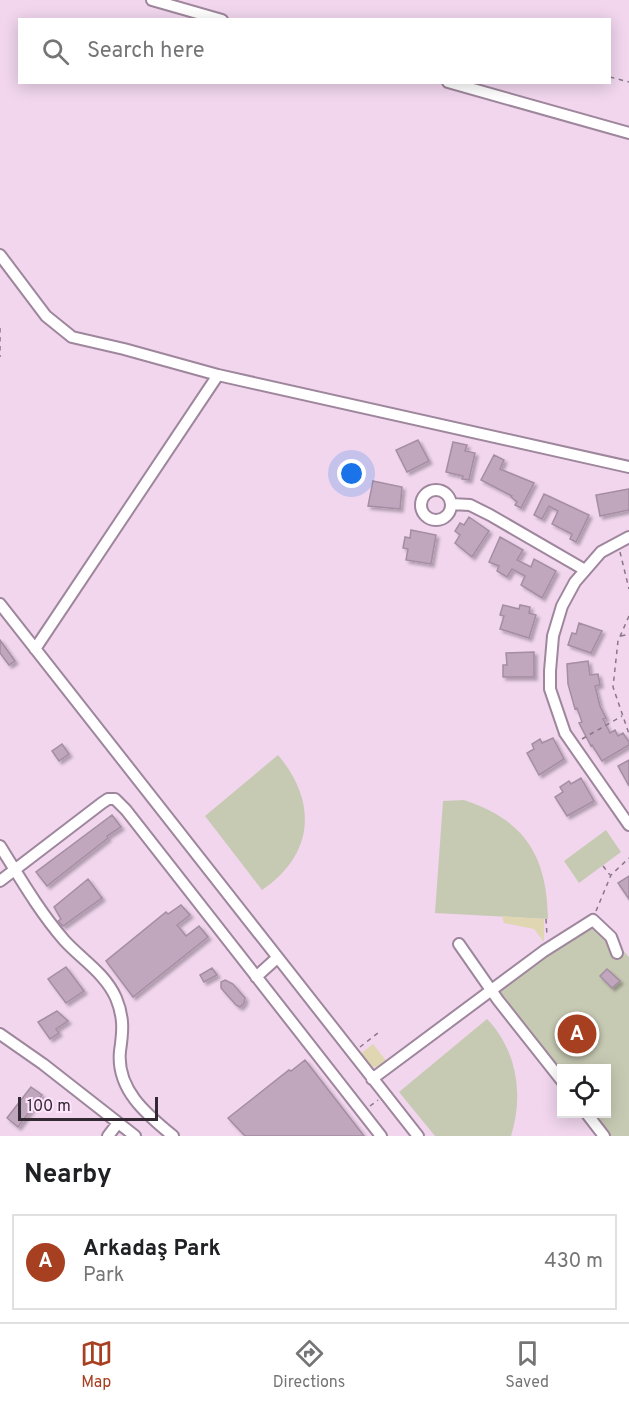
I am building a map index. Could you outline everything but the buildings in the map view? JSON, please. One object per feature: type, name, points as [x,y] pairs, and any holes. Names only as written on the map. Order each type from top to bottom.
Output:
[{"type":"street","points":[[152,0],[215,18]]},
{"type":"street","points":[[454,84],[629,133]]},
{"type":"street","points":[[0,255],[46,316],[72,337],[218,375],[629,467]]},
{"type":"street","points":[[34,649],[218,375]]},
{"type":"street","points":[[451,504],[470,505],[585,570]]},
{"type":"street","points":[[624,539],[601,552],[575,582],[562,606],[553,636],[550,689],[566,733],[629,825]]},
{"type":"street","points":[[0,604],[418,1136]]},
{"type":"street","points":[[0,881],[102,803],[108,799],[115,799],[126,810],[381,1136]]},
{"type":"street","points":[[0,846],[29,896],[65,942],[90,963],[115,996],[124,1034],[120,1053],[120,1073],[129,1094],[173,1136]]},
{"type":"street","points":[[372,1079],[548,949],[593,920],[611,938],[617,953]]},
{"type":"street","points":[[459,944],[491,991],[557,1076]]},
{"type":"street","points":[[256,976],[277,957]]},
{"type":"street","points":[[0,1034],[43,1064],[135,1136]]},
{"type":"street","points":[[591,1118],[604,1136]]},
{"type":"street","points":[[108,1136],[118,1123]]},
{"type":"path","points":[[611,78],[629,82]]},
{"type":"path","points":[[0,328],[0,357]]},
{"type":"path","points":[[624,539],[620,551],[629,589]]},
{"type":"path","points":[[629,616],[620,637],[613,687],[629,734]]},
{"type":"path","points":[[620,637],[629,634]]},
{"type":"path","points":[[573,744],[622,715]]},
{"type":"path","points":[[593,920],[611,875],[629,858]]},
{"type":"path","points":[[603,866],[611,875]]},
{"type":"path","points":[[546,919],[548,949]]},
{"type":"path","points":[[352,1054],[378,1033]]},
{"type":"path","points":[[365,1110],[385,1095]]},
{"type":"green space","points":[[278,755],[300,791],[305,827],[292,861],[262,890],[205,816]]},
{"type":"green space","points":[[464,800],[503,818],[528,843],[543,877],[548,919],[435,913],[443,801]]},
{"type":"green space","points":[[606,830],[621,852],[579,883],[564,861]]},
{"type":"green space","points":[[593,920],[599,924],[629,957],[629,1136],[604,1136],[590,1118],[611,1118],[611,1064],[557,1064],[557,1076],[491,991]]},
{"type":"green space","points":[[487,1019],[505,1045],[515,1074],[517,1105],[511,1136],[435,1136],[399,1092]]},
{"type":"sand","points":[[502,916],[544,919],[544,942],[534,929],[504,923]]},
{"type":"sand","points":[[373,1044],[388,1063],[387,1066],[371,1067],[360,1054]]},
{"type":"place","name":"Arkadaş Park","points":[[577,1034]]}]
